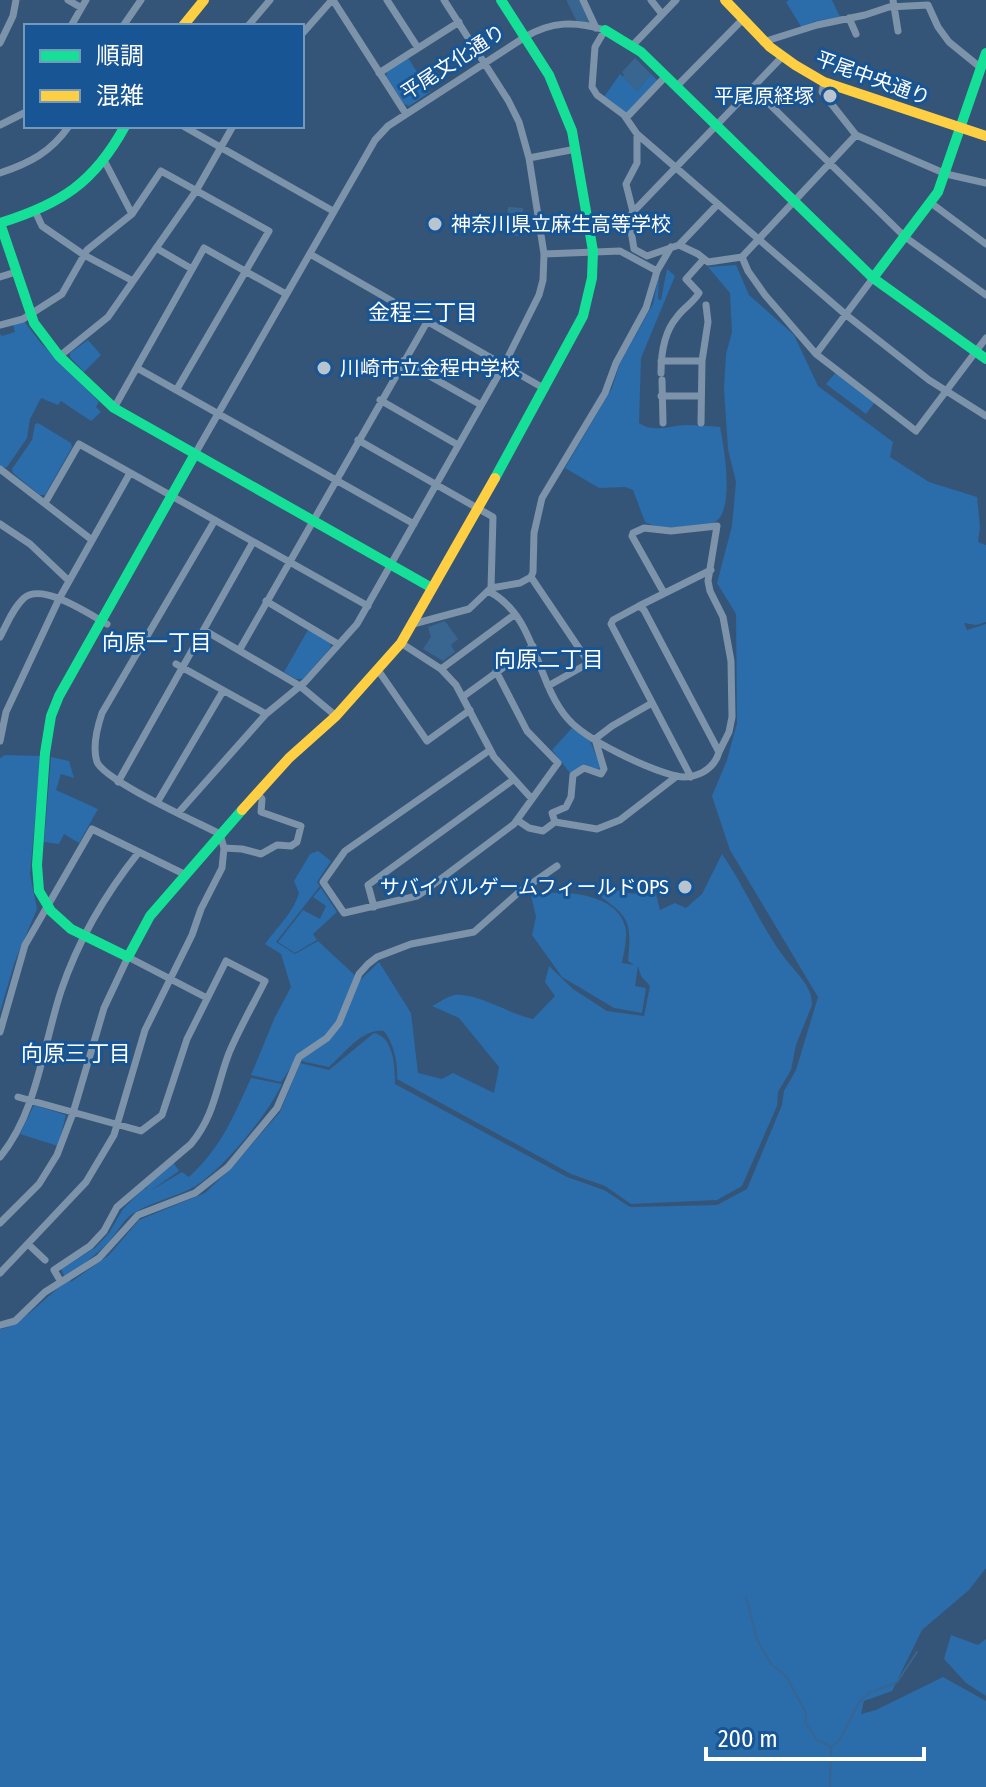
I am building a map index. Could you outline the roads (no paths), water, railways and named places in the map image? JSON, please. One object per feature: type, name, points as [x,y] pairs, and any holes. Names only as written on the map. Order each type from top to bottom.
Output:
[{"type":"street","points":[[0,43],[13,16],[16,0]]},
{"type":"street","points":[[68,0],[83,4],[72,24]]},
{"type":"street","points":[[124,24],[141,0]]},
{"type":"street","points":[[250,24],[270,0]]},
{"type":"street","points":[[304,32],[332,0],[406,114]]},
{"type":"street","points":[[387,0],[418,48]]},
{"type":"street","points":[[179,812],[266,714],[300,686],[357,624],[504,365],[539,295],[544,254],[529,158],[519,122],[444,0]]},
{"type":"street","points":[[0,1223],[39,1184],[57,1155],[73,1113],[104,1008],[150,916],[220,834],[305,742],[336,716],[401,643],[583,316],[592,278],[593,251],[576,149],[560,98],[549,75],[501,0]]},
{"type":"street","points":[[583,0],[600,29],[595,47],[592,87],[597,95],[626,118],[637,134],[845,314],[947,392],[986,416]]},
{"type":"street","points":[[651,0],[662,14]]},
{"type":"street","points":[[633,45],[676,0]]},
{"type":"street","name":"平尾中央通り","points":[[725,0],[781,58],[824,82],[986,136]]},
{"type":"street","points":[[185,24],[202,1]]},
{"type":"street","points":[[894,4],[898,31]]},
{"type":"street","points":[[763,42],[894,4],[928,5],[949,42],[981,68]]},
{"type":"street","points":[[849,18],[856,34]]},
{"type":"street","points":[[676,87],[742,20]]},
{"type":"street","points":[[379,73],[459,22]]},
{"type":"street","name":"平尾文化通り","points":[[195,454],[366,151],[388,126],[406,114],[540,27],[558,23],[578,23],[600,29],[633,45],[873,278],[986,359]]},
{"type":"street","points":[[816,354],[931,203],[946,174],[986,53]]},
{"type":"street","points":[[781,58],[633,212],[629,218],[634,249],[647,256],[675,246],[698,254],[708,262],[742,257],[856,135]]},
{"type":"street","points":[[626,118],[665,77]]},
{"type":"street","points":[[824,82],[822,92],[856,135],[946,174],[986,183]]},
{"type":"street","points":[[753,88],[905,237],[986,295]]},
{"type":"street","points":[[0,125],[24,113]]},
{"type":"street","points":[[0,173],[27,164],[47,152],[67,128]]},
{"type":"street","points":[[124,128],[105,162],[77,189],[36,213],[0,223],[30,314],[41,334],[114,408],[432,588]]},
{"type":"street","points":[[187,128],[333,211]]},
{"type":"street","points":[[61,355],[108,317],[196,191],[232,128]]},
{"type":"street","points":[[633,212],[626,184],[637,163],[637,134]]},
{"type":"street","points":[[529,158],[576,149]]},
{"type":"street","points":[[105,162],[132,214]]},
{"type":"street","points":[[0,325],[30,314],[62,294],[84,255],[132,214],[161,171],[269,231],[177,389]]},
{"type":"street","points":[[931,203],[986,244]]},
{"type":"street","points":[[548,686],[589,663],[531,577],[537,515],[542,498],[610,384],[616,363],[646,308],[657,271],[675,246],[718,204]]},
{"type":"street","points":[[36,213],[42,226],[84,255],[133,281]]},
{"type":"street","points":[[156,248],[192,269]]},
{"type":"street","points":[[114,408],[204,248],[286,294]]},
{"type":"street","points":[[544,254],[620,251],[657,271]]},
{"type":"street","points":[[310,254],[545,389]]},
{"type":"street","points":[[742,257],[765,295],[816,354],[916,431],[986,338]]},
{"type":"street","points":[[663,423],[661,361],[669,329],[699,293],[686,279],[703,260]]},
{"type":"street","points":[[0,277],[16,272]]},
{"type":"street","points":[[701,423],[702,361],[708,322],[706,305]]},
{"type":"street","points":[[240,649],[427,322]]},
{"type":"street","points":[[403,361],[481,405]]},
{"type":"street","points":[[661,361],[702,361]]},
{"type":"street","points":[[137,368],[414,524]]},
{"type":"street","points":[[661,396],[700,396]]},
{"type":"street","points":[[380,400],[458,445]]},
{"type":"street","points":[[358,440],[493,517],[490,590]]},
{"type":"street","points":[[45,503],[79,444],[368,606]]},
{"type":"street","points":[[195,454],[104,623],[59,696],[51,716],[45,753],[37,876],[41,897],[60,920],[207,998]]},
{"type":"street","points":[[0,469],[92,540]]},
{"type":"street","points":[[0,741],[6,712],[59,599],[130,473]]},
{"type":"street","points":[[0,1273],[86,1182],[102,1159],[116,1125],[145,1030],[222,868],[224,848],[220,834],[118,782],[103,771],[97,763],[95,752],[97,727],[102,713],[215,520]]},
{"type":"street","points":[[0,524],[30,544],[69,581]]},
{"type":"street","points":[[490,590],[502,599],[533,646],[548,686],[567,718],[595,739],[653,769],[691,777],[716,763],[732,717],[731,661],[723,617],[708,581],[717,526],[671,531],[644,528],[633,533],[664,593]]},
{"type":"street","points":[[118,782],[180,666],[204,630],[253,542]]},
{"type":"street","points":[[691,777],[611,624],[613,620],[711,570]]},
{"type":"street","points":[[413,624],[469,609],[490,590],[531,577]]},
{"type":"street","points":[[0,637],[27,595],[46,593],[104,623]]},
{"type":"street","points":[[266,601],[338,644]]},
{"type":"street","points":[[639,606],[644,610],[719,752]]},
{"type":"street","points":[[441,669],[514,615]]},
{"type":"street","points":[[204,630],[300,686],[336,716]]},
{"type":"street","points":[[401,643],[441,669],[464,696],[490,750],[532,799]]},
{"type":"street","points":[[464,696],[533,646]]},
{"type":"street","points":[[180,666],[266,714]]},
{"type":"street","points":[[378,670],[427,741],[470,710]]},
{"type":"street","points":[[490,750],[345,851],[323,882],[344,913],[417,896],[517,820],[558,763],[527,731],[496,671]]},
{"type":"street","points":[[158,801],[223,691]]},
{"type":"street","points":[[595,739],[652,703]]},
{"type":"street","points":[[555,822],[552,813],[566,807],[571,797],[573,775],[584,768],[601,774],[604,769],[595,739]]},
{"type":"street","points":[[517,820],[529,828],[543,831],[555,822],[597,829],[620,820],[677,776]]},
{"type":"street","points":[[374,907],[368,885],[513,780]]},
{"type":"street","points":[[224,848],[261,854],[277,845],[291,846],[297,842],[301,826],[261,812],[262,799],[258,794]]},
{"type":"street","points":[[0,1032],[25,945],[92,829],[184,874]]},
{"type":"street","points":[[0,1157],[20,1127],[61,990],[105,898],[139,852]]},
{"type":"street","points":[[0,1325],[15,1321],[45,1292],[99,1258],[138,1215],[195,1193],[228,1167],[277,1108],[299,1057],[327,1038],[339,1023],[359,974],[368,964],[377,957],[411,944],[474,932],[518,893],[557,866]]},
{"type":"street","points":[[18,1097],[141,1131],[162,1115],[187,1039],[226,961],[265,981],[230,1051],[214,1107],[200,1133],[117,1207],[104,1231],[90,1246],[54,1270],[61,1282]]},
{"type":"street","points":[[28,1244],[45,1260]]},
{"type":"waterway","points":[[574,0],[582,16],[587,19]]},
{"type":"waterway","points":[[746,1597],[757,1640],[771,1664],[786,1676],[806,1713],[805,1722],[817,1740],[831,1747],[830,1787]]},
{"type":"waterway","points":[[831,1747],[840,1739],[859,1702],[869,1693],[897,1682],[917,1652]]},
{"type":"place","name":"平尾原経塚","points":[[830,96]]},
{"type":"place","name":"神奈川県立麻生高等学校","points":[[435,224]]},
{"type":"place","name":"川崎市立金程中学校","points":[[324,368]]},
{"type":"place","name":"サバイバルゲームフィールドOPS","points":[[685,887]]},
{"type":"district","name":"金程三丁目","points":[[423,312]]},
{"type":"district","name":"向原一丁目","points":[[157,642]]},
{"type":"district","name":"向原二丁目","points":[[549,659]]},
{"type":"district","name":"向原三丁目","points":[[76,1053]]}]
